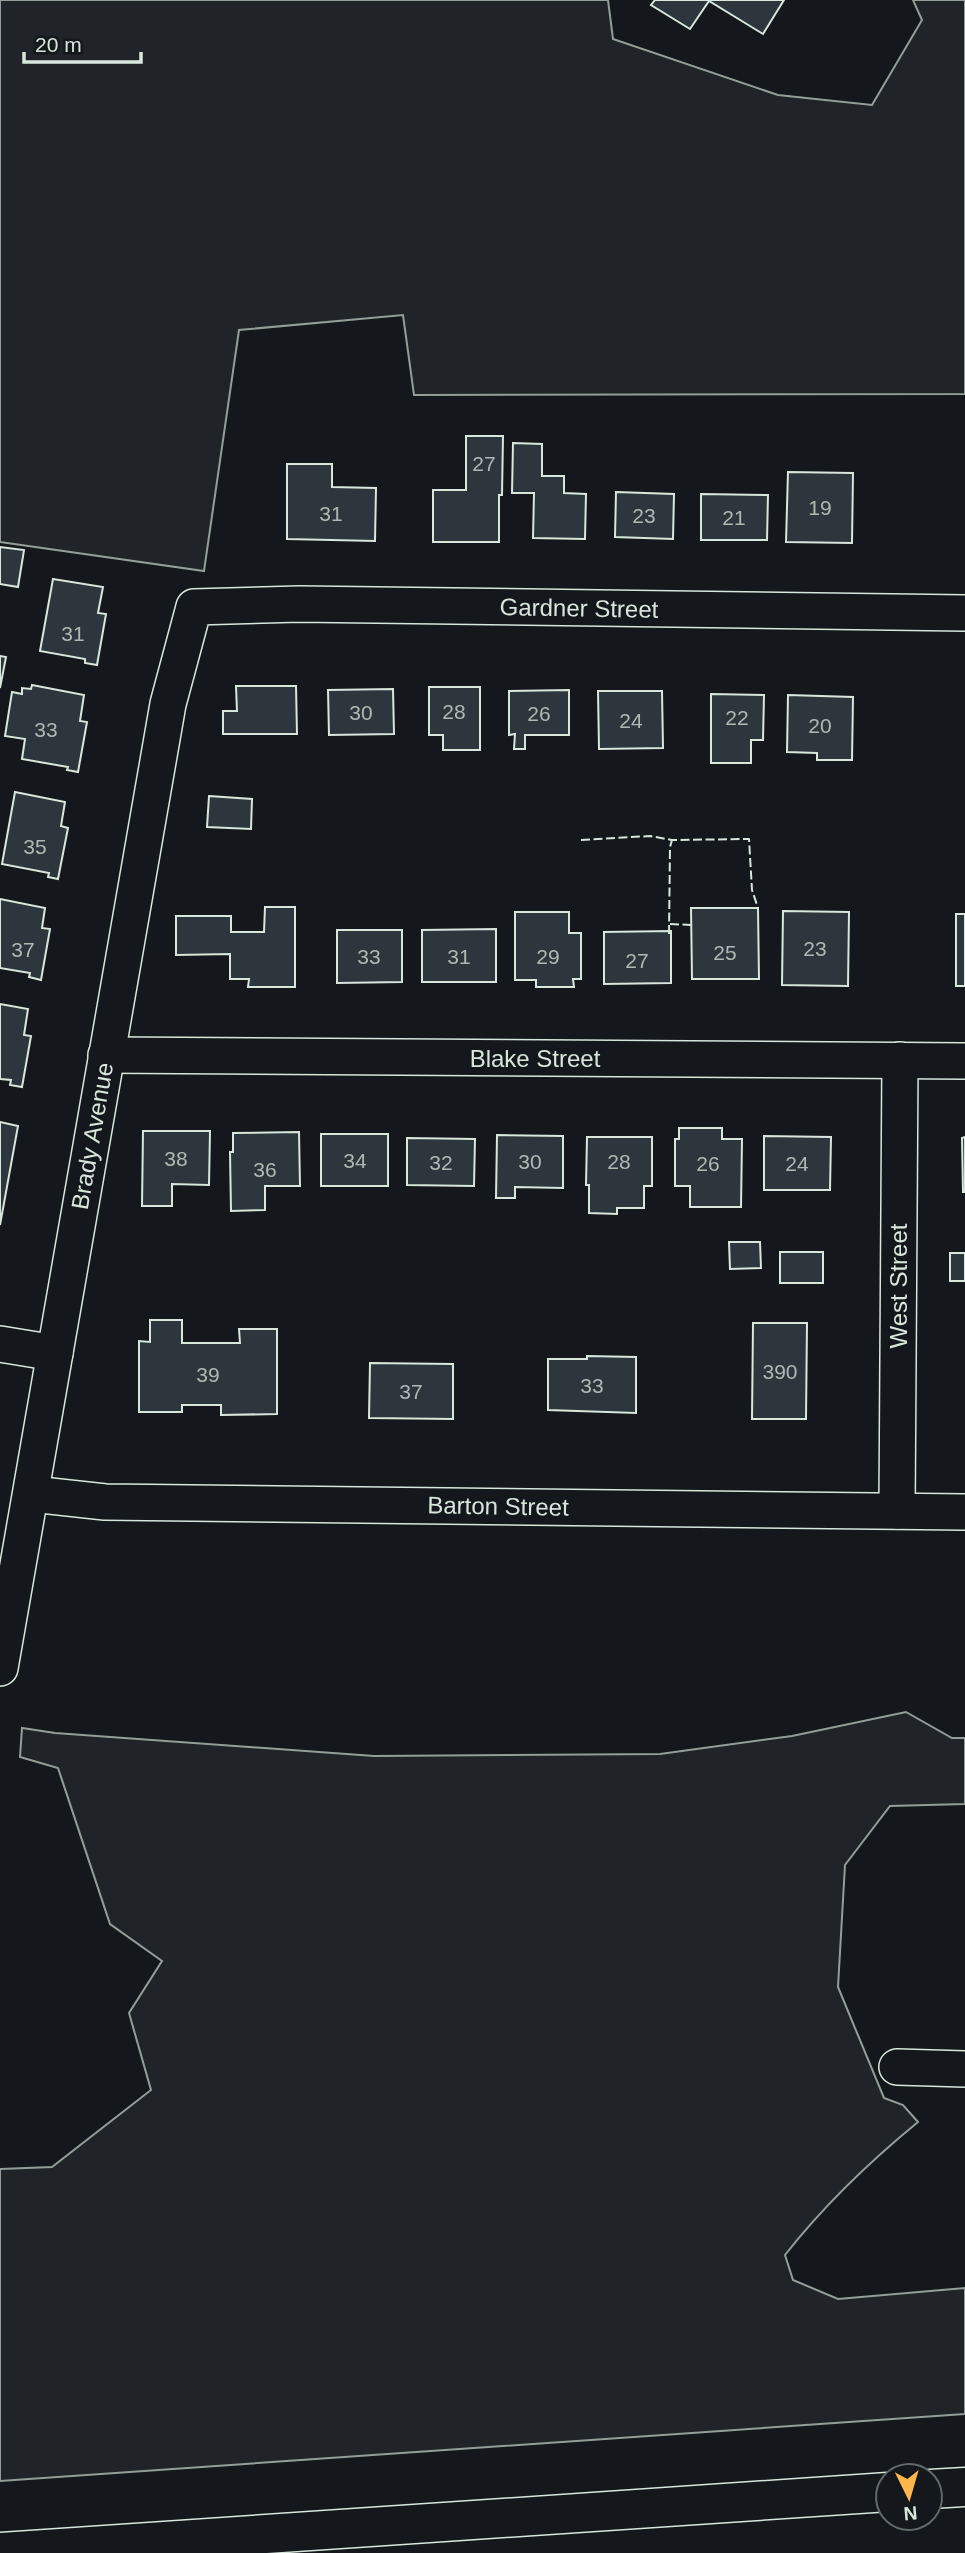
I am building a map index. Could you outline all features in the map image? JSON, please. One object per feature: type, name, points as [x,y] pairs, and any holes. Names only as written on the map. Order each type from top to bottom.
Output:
[{"type":"highway","points":[[944,2488],[965,2487]]},
{"type":"highway","points":[[0,2552],[874,2493]]},
{"type":"street","name":"Gardner Street","points":[[194,607],[299,604],[965,613]]},
{"type":"street","name":"Brady Avenue","points":[[0,1668],[168,704],[194,607]]},
{"type":"street","name":"Blake Street","points":[[106,1055],[965,1061]]},
{"type":"street","name":"West Street","points":[[897,1511],[900,1060]]},
{"type":"street","points":[[0,1344],[55,1353]]},
{"type":"street","name":"Barton Street","points":[[32,1494],[105,1502],[965,1512]]},
{"type":"street","points":[[897,2067],[965,2068]]},
{"type":"shaded area","points":[[0,0],[608,0],[613,39],[778,95],[872,105],[922,20],[913,0],[965,0],[965,394],[414,395],[403,315],[239,330],[204,571],[0,542]]},
{"type":"shaded area","points":[[906,1712],[952,1738],[965,1738],[965,1804],[890,1806],[845,1865],[838,1987],[884,2098],[903,2105],[918,2122],[848,2185],[785,2255],[793,2280],[838,2299],[965,2288],[965,2414],[0,2481],[0,2169],[52,2167],[151,2090],[129,2013],[162,1961],[110,1924],[58,1768],[20,1757],[22,1728],[55,1733],[374,1756],[660,1754],[792,1736]]},
{"type":"building","points":[[655,0],[784,0],[763,34],[709,1],[690,29],[651,5]]},
{"type":"building","points":[[466,436],[503,436],[499,542],[433,542],[433,490],[466,490]]},
{"type":"building","points":[[513,443],[542,444],[542,476],[564,476],[564,493],[586,494],[585,539],[533,538],[534,493],[512,493]]},
{"type":"building","points":[[287,464],[332,464],[332,487],[376,488],[375,541],[287,539]]},
{"type":"building","points":[[788,472],[853,473],[852,543],[786,542]]},
{"type":"building","points":[[616,492],[674,494],[673,539],[615,537]]},
{"type":"building","points":[[701,494],[768,495],[767,540],[701,540]]},
{"type":"building","points":[[0,547],[24,550],[18,587],[0,584]]},
{"type":"building","points":[[53,579],[103,587],[98,613],[106,614],[97,665],[85,663],[85,659],[40,651]]},
{"type":"building","points":[[0,656],[6,657],[0,688]]},
{"type":"building","points":[[32,685],[84,695],[80,721],[87,722],[78,772],[67,770],[68,767],[22,759],[25,739],[5,736],[12,692],[22,694],[22,688],[31,689]]},
{"type":"building","points":[[236,686],[296,686],[297,734],[223,734],[223,711],[237,711]]},
{"type":"building","points":[[429,687],[480,687],[480,750],[443,750],[443,735],[429,735]]},
{"type":"building","points":[[393,689],[394,734],[329,735],[328,690]]},
{"type":"building","points":[[569,690],[569,735],[525,735],[525,749],[514,749],[515,734],[509,735],[509,691]]},
{"type":"building","points":[[598,691],[662,691],[663,748],[599,749]]},
{"type":"building","points":[[711,694],[764,695],[763,740],[751,740],[751,763],[711,763]]},
{"type":"building","points":[[788,695],[853,697],[852,760],[817,760],[817,753],[787,752]]},
{"type":"building","points":[[15,792],[65,802],[61,826],[68,828],[58,879],[48,877],[49,873],[2,864]]},
{"type":"building","points":[[209,796],[252,799],[251,829],[207,827]]},
{"type":"building","points":[[0,899],[45,908],[42,928],[50,929],[41,980],[29,977],[30,973],[0,968]]},
{"type":"building","points":[[265,907],[295,907],[295,987],[248,987],[249,979],[230,979],[230,954],[176,955],[176,916],[231,916],[231,932],[264,932]]},
{"type":"building","points":[[691,908],[758,908],[759,979],[692,979]]},
{"type":"building","points":[[783,911],[849,912],[848,986],[782,985]]},
{"type":"building","points":[[515,912],[569,912],[569,933],[581,933],[581,979],[573,979],[574,987],[536,987],[536,980],[515,980]]},
{"type":"building","points":[[956,914],[965,914],[965,986],[956,986]]},
{"type":"building","points":[[496,929],[496,982],[422,982],[422,930]]},
{"type":"building","points":[[337,930],[402,930],[402,982],[337,983]]},
{"type":"building","points":[[671,931],[671,983],[604,984],[604,932]]},
{"type":"building","points":[[0,1004],[28,1009],[24,1035],[31,1036],[22,1087],[10,1085],[11,1080],[0,1079]]},
{"type":"building","points":[[0,1122],[18,1126],[0,1225]]},
{"type":"building","points":[[679,1128],[722,1128],[722,1139],[742,1139],[741,1207],[690,1207],[690,1186],[675,1186],[675,1139],[679,1139]]},
{"type":"building","points":[[143,1131],[210,1131],[209,1185],[172,1184],[172,1206],[142,1206]]},
{"type":"building","points":[[299,1132],[300,1186],[265,1186],[265,1210],[231,1211],[230,1152],[233,1152],[233,1133]]},
{"type":"building","points":[[321,1134],[388,1134],[388,1186],[321,1186]]},
{"type":"building","points":[[497,1135],[563,1136],[563,1188],[515,1187],[515,1198],[496,1198]]},
{"type":"building","points":[[764,1136],[831,1137],[830,1190],[764,1190]]},
{"type":"building","points":[[587,1137],[652,1137],[652,1186],[644,1186],[644,1208],[617,1208],[617,1214],[589,1213],[589,1185],[586,1185]]},
{"type":"building","points":[[965,1137],[965,1192],[963,1192],[962,1138]]},
{"type":"building","points":[[407,1138],[475,1139],[474,1186],[407,1185]]},
{"type":"building","points":[[729,1242],[760,1242],[761,1268],[730,1269]]},
{"type":"building","points":[[780,1252],[823,1252],[823,1283],[780,1283]]},
{"type":"building","points":[[950,1253],[965,1253],[965,1281],[950,1281]]},
{"type":"building","points":[[150,1320],[182,1320],[182,1343],[240,1343],[239,1329],[277,1329],[277,1414],[221,1415],[221,1405],[182,1405],[182,1412],[139,1412],[139,1341],[150,1342]]},
{"type":"building","points":[[753,1323],[807,1323],[806,1419],[752,1419]]},
{"type":"building","points":[[587,1356],[636,1357],[636,1413],[548,1410],[548,1359],[587,1359]]},
{"type":"building","points":[[370,1363],[453,1364],[453,1419],[369,1418]]},
{"type":"fence","points":[[581,840],[650,836],[672,840],[749,839],[752,890],[758,908]]},
{"type":"fence","points":[[669,934],[672,840]]},
{"type":"fence","points":[[670,924],[691,925]]}]
